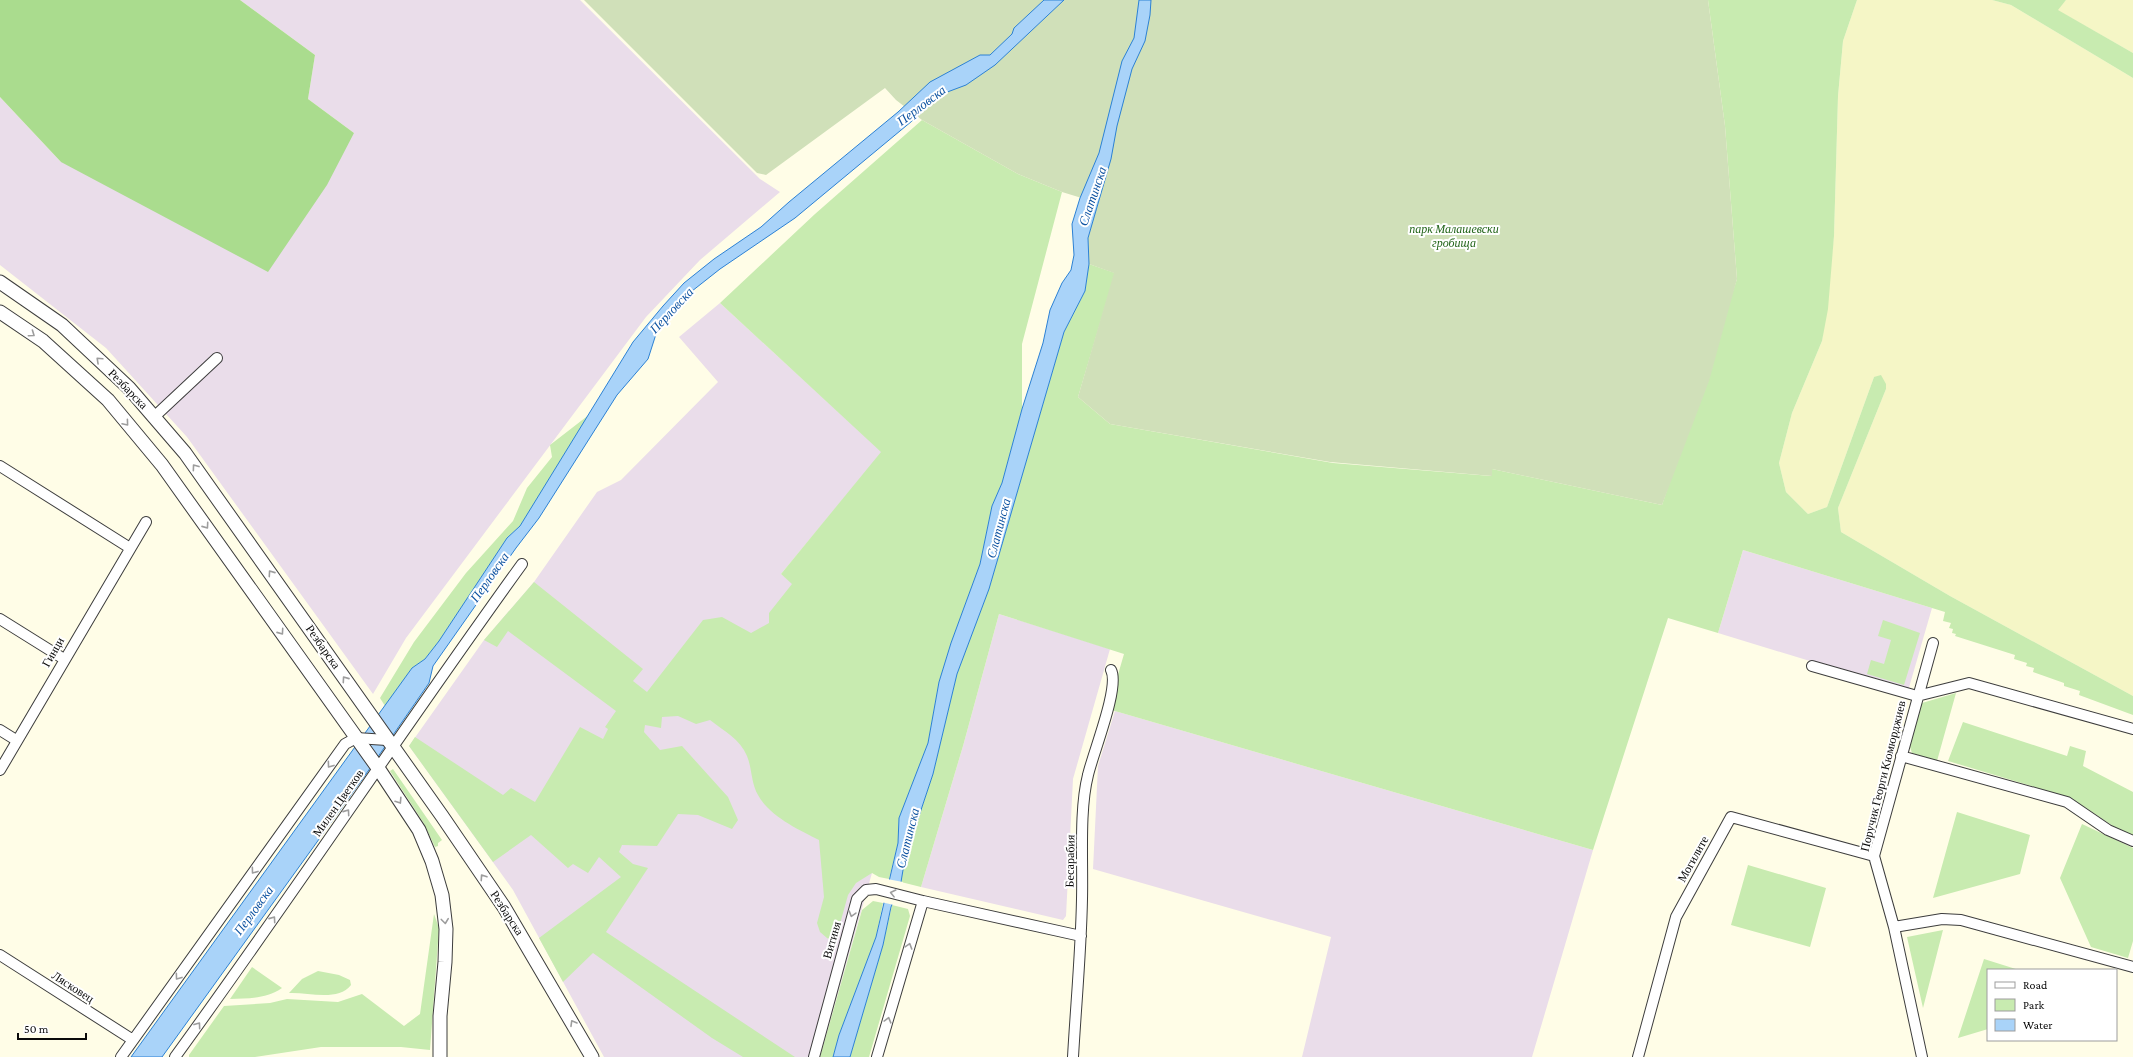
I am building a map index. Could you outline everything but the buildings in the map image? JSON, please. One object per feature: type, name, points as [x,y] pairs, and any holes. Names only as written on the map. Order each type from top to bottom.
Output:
[{"type":"street","name":"Резбарска","points":[[0,282],[62,325],[129,388],[185,453],[504,907],[592,1057]]},
{"type":"street","name":"Резбарска","points":[[0,312],[43,341],[108,400],[162,465],[378,768],[419,830],[432,861],[442,895],[446,929],[445,962],[440,1016],[440,1057]]},
{"type":"street","points":[[154,416],[217,358]]},
{"type":"street","points":[[0,466],[130,548]]},
{"type":"street","name":"Гинци","points":[[0,770],[16,740],[146,522]]},
{"type":"street","name":"Милен Цветков","points":[[175,1057],[378,768],[390,744],[522,564]]},
{"type":"street","points":[[0,619],[64,659]]},
{"type":"street","name":"Поручик Георги Кюмюрджиев","points":[[1922,1057],[1894,927],[1874,856],[1933,643]]},
{"type":"street","points":[[1812,666],[1918,696],[1969,682],[2133,729]]},
{"type":"street","name":"Бесарабия","points":[[1073,1057],[1082,936],[1084,798],[1088,775],[1108,709],[1114,675],[1111,670]]},
{"type":"street","points":[[0,730],[16,740]]},
{"type":"street","points":[[121,1057],[345,744],[356,738],[390,744]]},
{"type":"street","points":[[1901,756],[2067,802],[2108,830],[2133,841]]},
{"type":"street","name":"Могилите","points":[[1638,1057],[1676,917],[1731,817],[1874,856]]},
{"type":"street","name":"Витиня","points":[[814,1057],[857,899],[866,890],[876,889],[923,901],[1082,936]]},
{"type":"street","points":[[877,1057],[923,901]]},
{"type":"street","points":[[1894,927],[1942,919],[1961,920],[2133,967]]},
{"type":"street","name":"Лясковец","points":[[0,955],[133,1040]]},
{"type":"shaded area","points":[[240,0],[580,0],[760,179],[780,192],[700,260],[646,317],[406,638],[373,694],[187,437],[106,348],[0,265],[0,97],[61,162],[354,133],[308,99],[315,55]]},
{"type":"shaded area","points":[[720,303],[882,452],[781,574],[792,583],[881,841],[820,1057],[604,1057],[513,890],[409,746],[484,640],[534,582],[597,492],[621,480],[718,382],[679,337]]},
{"type":"shaded area","points":[[1743,550],[1932,608],[1908,691],[1718,633]]},
{"type":"shaded area","points":[[999,614],[1110,649],[1073,779],[1066,916],[1063,920],[921,887],[963,746]]},
{"type":"shaded area","points":[[1115,711],[1593,850],[1532,1057],[1302,1057],[1331,937],[1093,869],[1098,766]]},
{"type":"green space","points":[[0,0],[240,0],[315,55],[308,99],[354,133],[327,185],[268,272],[61,162],[0,97]]},
{"type":"green space","name":"парк Малашевски гробища","points":[[584,0],[1708,0],[1725,126],[1737,279],[1709,381],[1662,505],[1492,469],[1492,476],[1330,462],[1110,424],[1078,397],[1114,273],[1089,264],[1088,238],[1098,203],[1062,192],[1018,174],[922,120],[896,100],[885,88],[766,175],[757,173]]},
{"type":"green space","points":[[1708,0],[1857,0],[1843,41],[1838,96],[1834,236],[1828,309],[1822,341],[1792,413],[1779,463],[1786,492],[1808,514],[1827,507],[1874,377],[1881,375],[1886,384],[1886,389],[1838,508],[1841,532],[1950,596],[2133,696],[2133,715],[2079,695],[2080,691],[2064,686],[2064,683],[2033,672],[2034,668],[2026,666],[2027,663],[2014,659],[2015,655],[1955,636],[1956,634],[1952,633],[1953,629],[1949,628],[1951,623],[1943,621],[1945,612],[1743,550],[1718,633],[1668,618],[1593,850],[1108,709],[1124,654],[999,614],[963,746],[921,887],[901,882],[905,859],[933,774],[957,674],[989,589],[1064,332],[1085,291],[1089,264],[1115,273],[1078,397],[1110,424],[1333,463],[1491,476],[1492,469],[1662,505],[1737,279],[1725,126]]},
{"type":"green space","points":[[1857,0],[1992,0],[2011,5],[2133,78],[2133,696],[1950,596],[1841,532],[1838,508],[1886,389],[1874,377],[1827,507],[1808,514],[1786,492],[1779,463],[1792,413],[1822,341],[1834,236],[1838,96],[1843,41]]},
{"type":"green space","points":[[1992,0],[2066,0],[2058,10],[2133,53],[2133,78],[2011,5]]},
{"type":"green space","points":[[2066,0],[2133,0],[2133,53],[2057,10]]},
{"type":"green space","points":[[922,120],[1018,174],[1062,192],[1022,344],[1022,409],[1002,483],[992,506],[980,564],[951,643],[939,682],[928,743],[899,818],[898,843],[889,879],[879,877],[872,873],[856,883],[848,895],[835,942],[827,938],[820,932],[817,923],[824,897],[819,840],[785,822],[763,803],[754,786],[747,756],[736,740],[710,720],[696,724],[678,716],[662,717],[661,728],[645,725],[644,732],[660,750],[682,746],[728,797],[738,820],[732,829],[698,815],[678,814],[657,846],[622,845],[619,852],[633,864],[648,868],[606,932],[795,1057],[743,1057],[712,1038],[593,953],[563,982],[539,938],[621,877],[599,857],[588,873],[573,864],[568,868],[531,835],[493,862],[409,746],[415,737],[503,795],[511,788],[535,802],[580,727],[603,739],[608,729],[605,727],[616,711],[508,631],[497,647],[484,640],[534,582],[643,669],[633,681],[647,692],[703,620],[722,617],[751,633],[769,623],[769,613],[792,584],[781,574],[881,452],[720,303],[815,214]]},
{"type":"green space","points":[[590,414],[520,526],[507,538],[439,641],[425,659],[412,668],[385,706],[380,698],[414,642],[466,573],[513,521],[527,488],[552,457],[550,445]]},
{"type":"green space","points":[[1883,620],[1920,633],[1904,685],[1867,674],[1871,660],[1884,664],[1891,640],[1878,636]]},
{"type":"green space","points":[[1956,693],[1937,761],[1912,753],[1910,747],[1922,703]]},
{"type":"green space","points":[[1963,722],[2067,756],[2070,746],[2086,751],[2083,766],[2133,792],[2133,837],[2122,832],[2071,798],[1948,761]]},
{"type":"green space","points":[[393,769],[442,840],[438,843],[438,846],[435,847],[423,822],[390,771]]},
{"type":"green space","points":[[1957,812],[2030,835],[2020,874],[1933,898]]},
{"type":"green space","points":[[2082,824],[2133,848],[2133,941],[2128,958],[2091,947],[2060,878]]},
{"type":"green space","points":[[1748,865],[1826,888],[1810,947],[1731,925]]},
{"type":"green space","points":[[873,901],[883,903],[876,937],[839,1035],[833,1057],[820,1057],[862,910]]},
{"type":"green space","points":[[892,905],[908,909],[910,916],[869,1057],[850,1057],[883,945]]},
{"type":"green space","points":[[434,914],[439,928],[430,1050],[401,1047],[321,1047],[255,1057],[189,1057],[224,1006],[270,1003],[287,999],[338,1002],[362,994],[404,1026],[420,1014]]},
{"type":"green space","points":[[1943,930],[1923,1008],[1907,937]]},
{"type":"green space","points":[[1984,959],[2016,969],[1987,969],[1987,1029],[1958,1038]]},
{"type":"green space","points":[[252,967],[282,988],[276,992],[264,996],[230,999]]},
{"type":"green space","points":[[318,971],[339,975],[350,980],[351,985],[345,990],[331,995],[289,993],[302,979]]},
{"type":"water","name":"Перловска","points":[[1044,0],[1064,0],[995,65],[966,85],[942,94],[912,121],[795,218],[720,269],[687,295],[657,331],[648,359],[617,395],[539,518],[516,548],[433,666],[429,683],[366,774],[162,1057],[131,1057],[412,668],[425,659],[439,641],[507,538],[520,526],[633,342],[663,306],[684,283],[714,259],[761,227],[898,112],[930,82],[980,55],[990,55],[1012,34],[1014,28]]},
{"type":"water","name":"Слатинска","points":[[1139,0],[1151,0],[1150,15],[1145,41],[1132,69],[1117,126],[1111,159],[1088,238],[1089,264],[1085,291],[1064,332],[989,589],[957,674],[933,774],[905,858],[901,882],[891,907],[883,945],[850,1057],[833,1057],[839,1035],[876,937],[898,843],[899,818],[928,743],[939,682],[951,643],[980,564],[992,506],[1002,483],[1022,409],[1043,343],[1050,310],[1062,283],[1071,270],[1074,255],[1072,224],[1080,198],[1099,153],[1122,61],[1134,38]]},
{"type":"pier","points":[[887,879],[903,882],[894,905],[881,902]]}]
